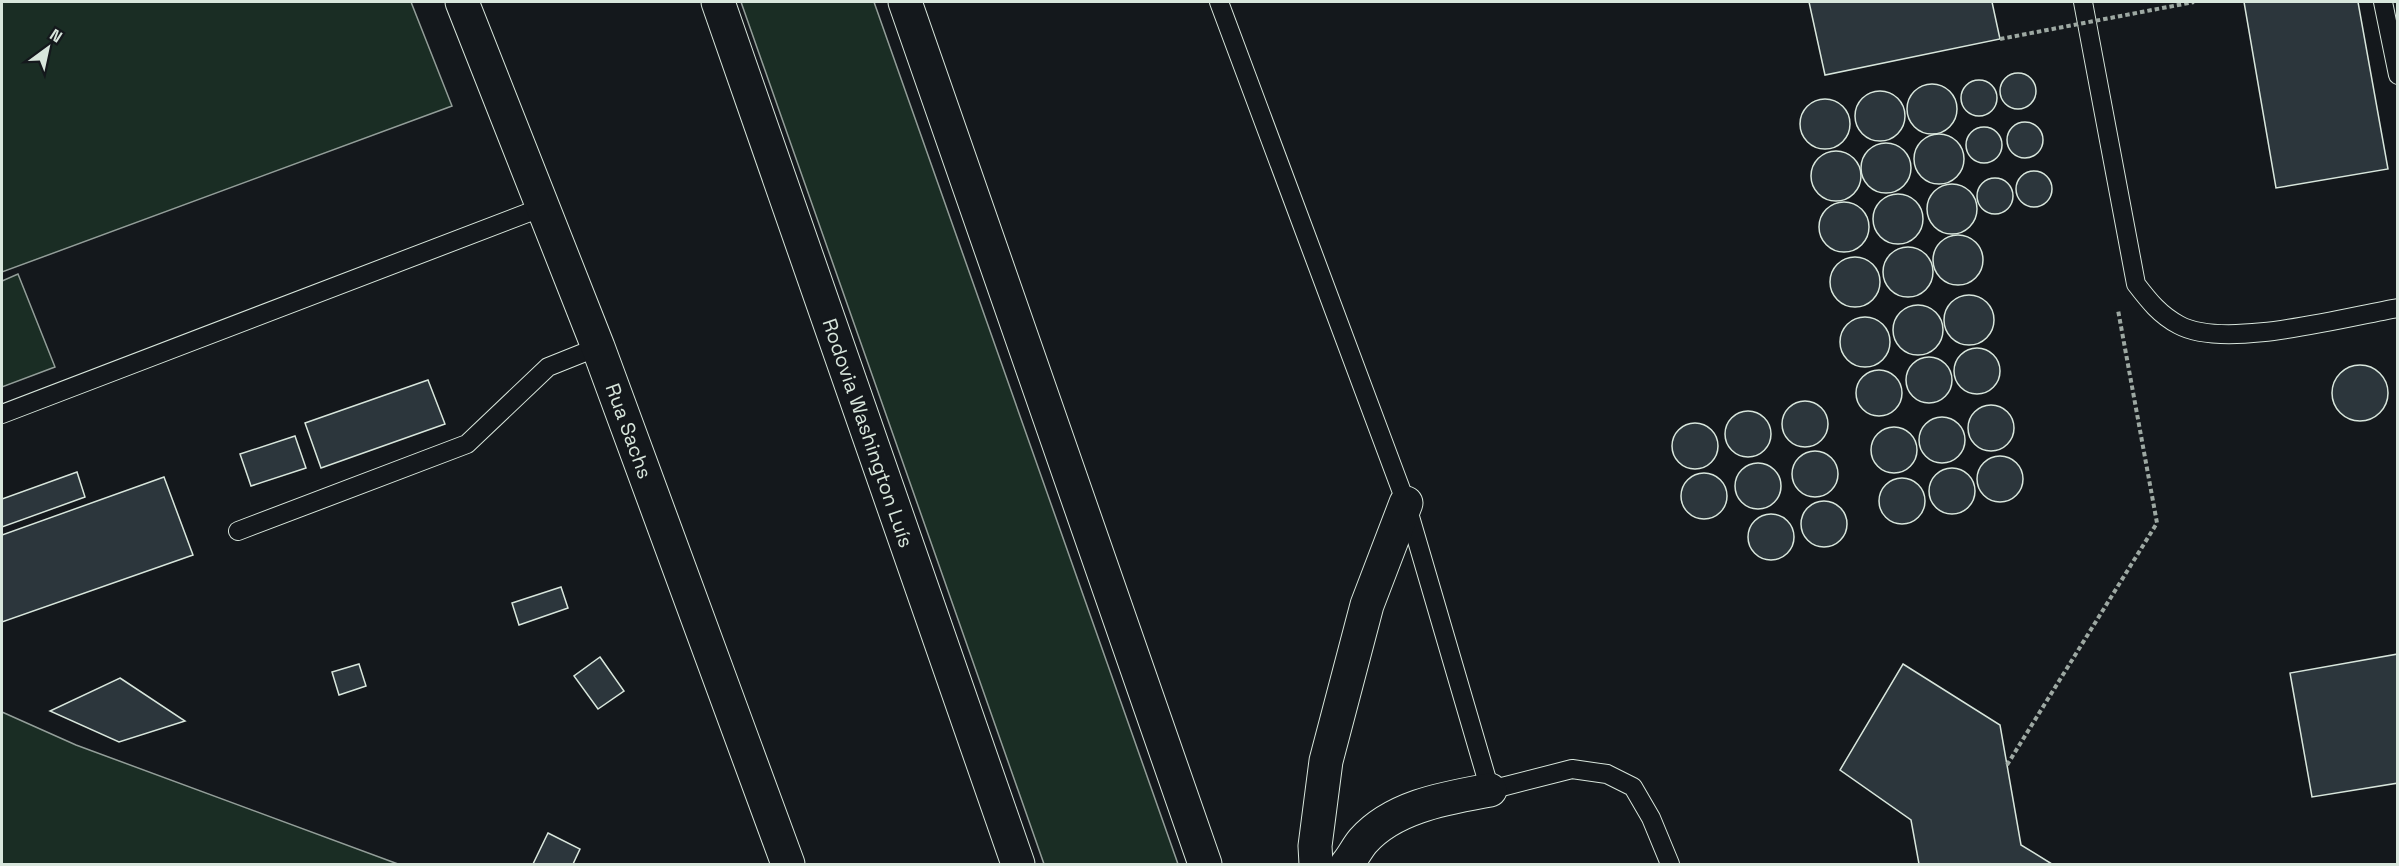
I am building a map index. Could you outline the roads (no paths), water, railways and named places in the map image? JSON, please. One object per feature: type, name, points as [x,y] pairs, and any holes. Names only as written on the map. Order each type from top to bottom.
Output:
[{"type":"main road","name":"Rua Sachs","points":[[462,2],[598,347],[788,864]]},
{"type":"main road","name":"Rodovia Washington Luís","points":[[718,2],[1018,864]]},
{"type":"main road","points":[[905,2],[1205,864]]},
{"type":"main road","points":[[1316,864],[1315,846],[1326,761],[1367,605],[1406,503]]},
{"type":"main road","points":[[1347,864],[1364,841],[1389,820],[1437,800],[1490,790]]},
{"type":"lane","points":[[1219,2],[1406,503],[1490,790],[1572,769],[1607,774],[1633,788],[1651,818],[1670,864]]},
{"type":"lane","points":[[2083,2],[2136,284],[2154,308],[2181,326],[2211,334],[2244,335],[2397,308]]},
{"type":"lane","points":[[2383,2],[2397,75]]},
{"type":"lane","points":[[2,414],[543,207]]},
{"type":"lane","points":[[238,531],[467,444],[548,367],[598,347]]}]
